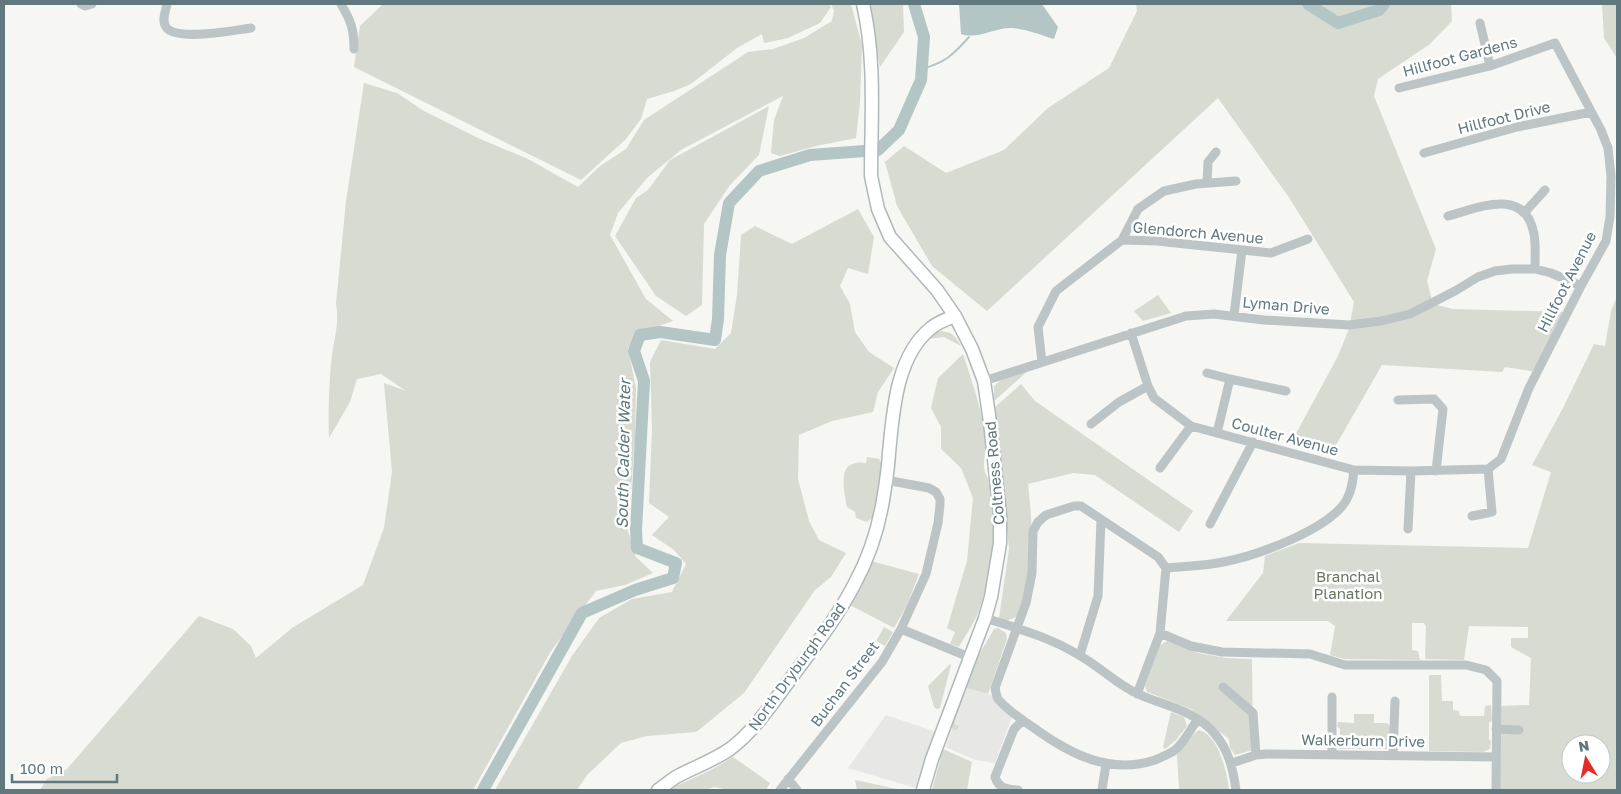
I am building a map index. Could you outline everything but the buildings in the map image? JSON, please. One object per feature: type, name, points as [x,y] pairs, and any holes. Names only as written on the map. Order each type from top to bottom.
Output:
[{"type":"street","points":[[81,4],[88,6],[92,4]]},
{"type":"street","points":[[167,4],[164,25],[167,29],[176,33],[205,34],[251,28]]},
{"type":"street","points":[[341,4],[354,29],[354,49]]},
{"type":"street","name":"Coltness Road","points":[[863,4],[871,56],[871,176],[878,209],[890,237],[937,290],[955,316],[972,349],[984,381],[1000,515],[1000,543],[991,597],[932,759],[923,790]]},
{"type":"street","points":[[1480,23],[1490,66]]},
{"type":"street","name":"Hillfoot Gardens","points":[[1399,88],[1490,66],[1555,43]]},
{"type":"street","name":"Hillfoot Avenue","points":[[1488,469],[1501,459],[1528,388],[1606,241],[1610,217],[1608,148],[1555,43]]},
{"type":"street","name":"Hillfoot Drive","points":[[1424,152],[1517,128],[1591,112]]},
{"type":"street","points":[[1207,183],[1208,162],[1216,152]]},
{"type":"street","points":[[1122,240],[1138,209],[1164,191],[1207,183],[1236,181]]},
{"type":"street","points":[[1525,212],[1545,190]]},
{"type":"street","points":[[1448,216],[1497,203],[1513,205],[1525,212],[1535,235],[1535,269]]},
{"type":"street","name":"Glendorch Avenue","points":[[1042,362],[1038,327],[1056,291],[1122,240],[1157,241],[1271,253],[1308,239]]},
{"type":"street","points":[[1234,315],[1242,250]]},
{"type":"street","name":"Lyman Drive","points":[[984,381],[1186,316],[1234,315],[1264,320],[1348,326],[1410,314],[1455,292],[1478,277],[1495,271],[1535,269],[1551,273],[1581,286]]},
{"type":"street","name":"North Dryburgh Road","points":[[658,790],[676,777],[717,758],[746,736],[833,623],[857,579],[871,548],[882,507],[897,388],[903,372],[909,357],[923,336],[939,322],[955,316]]},
{"type":"street","name":"Coulter Avenue","points":[[1131,333],[1148,386],[1154,398],[1191,426],[1354,470],[1436,471],[1488,469]]},
{"type":"street","points":[[1207,372],[1286,391]]},
{"type":"street","points":[[1217,433],[1230,379]]},
{"type":"street","points":[[1091,424],[1119,402],[1148,386]]},
{"type":"street","points":[[1398,400],[1434,399],[1443,409],[1436,471]]},
{"type":"street","points":[[1160,468],[1191,426]]},
{"type":"street","points":[[1210,524],[1253,442]]},
{"type":"street","points":[[1472,516],[1492,512],[1488,469]]},
{"type":"street","points":[[1166,568],[1224,562],[1256,553],[1310,531],[1338,511],[1347,501],[1351,492],[1354,470]]},
{"type":"street","points":[[1408,529],[1411,471]]},
{"type":"street","name":"Buchan Street","points":[[780,790],[882,662],[901,629],[926,574],[938,523],[940,499],[936,492],[929,488],[886,480]]},
{"type":"street","points":[[1137,694],[1160,633],[1166,568],[1158,557],[1082,506],[1074,506],[1046,515],[1038,522],[1033,531],[1032,573],[1026,604],[995,688],[997,698],[1023,720],[1074,754],[1106,764],[1123,766],[1142,764],[1176,750],[1198,719]]},
{"type":"street","points":[[1080,655],[1098,596],[1101,520]]},
{"type":"street","points":[[984,618],[1057,643],[1080,655],[1109,677],[1137,694],[1185,711],[1198,719],[1214,732],[1222,744],[1232,763],[1236,790]]},
{"type":"street","points":[[901,629],[969,657]]},
{"type":"street","points":[[1160,633],[1192,646],[1222,652],[1310,654],[1344,665],[1466,665],[1486,670],[1497,681],[1496,790]]},
{"type":"street","points":[[1223,687],[1253,713],[1256,755]]},
{"type":"street","points":[[1332,697],[1332,754]]},
{"type":"street","points":[[1394,755],[1395,701]]},
{"type":"street","points":[[1018,790],[1003,788],[997,783],[995,776],[1014,729],[1023,720]]},
{"type":"street","points":[[1496,729],[1519,730]]},
{"type":"street","name":"Walkerburn Drive","points":[[1232,763],[1256,755],[1496,756]]},
{"type":"street","points":[[1102,790],[1106,764]]},
{"type":"street","points":[[788,779],[797,790]]},
{"type":"shaded area","points":[[959,4],[1042,4],[1058,27],[1054,39],[1012,28],[974,35],[961,34]]},
{"type":"shaded area","points":[[966,688],[991,695],[1012,717],[995,763],[975,760],[946,747]]},
{"type":"shaded area","points":[[886,715],[934,731],[919,789],[848,768]]},
{"type":"green space","points":[[383,4],[829,4],[831,7],[820,23],[788,38],[764,43],[762,34],[737,48],[691,84],[647,99],[641,119],[626,139],[581,180],[354,67],[360,26]]},
{"type":"green space","points":[[831,4],[851,4],[862,45],[860,103],[856,138],[780,156],[771,153],[774,120],[783,96],[681,150],[647,178],[618,213],[610,235],[646,299],[673,321],[636,334],[628,349],[636,388],[635,438],[628,531],[636,557],[653,573],[625,585],[596,591],[551,651],[473,790],[40,790],[47,779],[67,769],[199,616],[233,629],[251,646],[256,658],[292,628],[363,585],[384,528],[392,472],[384,383],[406,391],[381,374],[357,379],[350,402],[329,438],[330,372],[337,326],[336,304],[346,201],[364,83],[397,93],[424,111],[478,138],[528,159],[578,187],[600,166],[626,149],[644,120],[748,52],[773,49],[804,38],[832,21],[834,11]]},
{"type":"green space","points":[[868,4],[903,4],[904,32],[880,67]]},
{"type":"green space","points":[[1136,4],[1451,4],[1452,21],[1430,44],[1378,79],[1374,96],[1436,249],[1427,281],[1433,304],[1453,309],[1568,312],[1537,372],[1505,367],[1502,372],[1382,365],[1332,452],[1292,441],[1338,356],[1349,329],[1354,302],[1290,199],[1218,98],[987,311],[932,266],[897,206],[885,162],[904,146],[946,173],[1004,150],[1048,108],[1109,68],[1137,11]]},
{"type":"green space","points":[[1602,4],[1617,4],[1617,58],[1604,38]]},
{"type":"green space","points":[[769,106],[759,155],[730,185],[704,224],[702,305],[686,316],[656,296],[615,236],[636,198],[648,190],[670,160]]},
{"type":"green space","points":[[858,209],[874,237],[868,274],[848,268],[840,286],[850,304],[855,332],[869,352],[894,368],[878,392],[873,412],[832,421],[799,435],[798,479],[809,521],[819,540],[846,553],[831,577],[815,590],[744,693],[696,732],[647,736],[621,743],[587,775],[577,790],[495,790],[572,656],[599,618],[632,599],[672,592],[686,564],[674,550],[652,535],[669,517],[649,503],[652,430],[650,362],[661,340],[715,349],[731,333],[737,295],[741,235],[755,226],[792,244]]},
{"type":"green space","points":[[1158,295],[1171,313],[1143,321],[1134,311]]},
{"type":"green space","name":"Branchal Planation","points":[[1617,296],[1617,790],[1497,790],[1500,783],[1500,706],[1529,705],[1531,658],[1511,647],[1511,638],[1528,638],[1528,627],[1469,626],[1464,660],[1425,659],[1426,627],[1424,623],[1412,623],[1412,650],[1418,651],[1420,660],[1344,659],[1330,655],[1335,626],[1328,621],[1226,621],[1263,573],[1265,556],[1299,543],[1528,548],[1551,472],[1532,465],[1563,408],[1594,344],[1605,346],[1611,311]]},
{"type":"green space","points":[[940,331],[953,335],[961,346],[944,337],[927,339],[933,333]]},
{"type":"green space","points":[[963,354],[977,397],[985,431],[984,468],[991,486],[995,516],[993,550],[983,599],[976,617],[959,647],[950,644],[955,632],[947,628],[967,561],[973,498],[961,468],[941,449],[941,427],[931,408],[938,378]]},
{"type":"green space","points":[[1030,369],[994,401],[994,386],[1003,378]]},
{"type":"green space","points":[[1021,384],[1035,401],[1193,511],[1179,532],[1095,475],[1073,473],[1028,484],[1032,540],[1028,582],[1024,599],[1016,617],[1006,621],[999,618],[1009,549],[995,407]]},
{"type":"green space","points":[[867,457],[879,459],[882,464],[873,517],[867,522],[856,518],[855,512],[847,507],[844,478],[850,465],[860,462],[866,463]]},
{"type":"green space","points":[[871,561],[919,574],[907,605],[894,628],[850,605]]},
{"type":"green space","points":[[884,627],[893,632],[885,646],[876,641]]},
{"type":"green space","points":[[998,628],[1006,633],[1007,639],[988,694],[966,688],[954,724],[959,726],[957,730],[954,730],[951,726],[973,665],[994,629]]},
{"type":"green space","points":[[1167,641],[1198,653],[1226,658],[1252,659],[1253,750],[1235,755],[1230,748],[1229,739],[1191,709],[1147,692],[1145,686],[1160,645]]},
{"type":"green space","points":[[950,664],[940,708],[937,709],[934,707],[928,686]]},
{"type":"green space","points":[[1429,675],[1441,675],[1442,701],[1453,701],[1453,710],[1459,711],[1460,716],[1484,716],[1485,706],[1491,705],[1492,720],[1489,723],[1490,749],[1483,752],[1429,751]]},
{"type":"green space","points":[[1171,712],[1184,717],[1187,726],[1176,740],[1165,749],[1163,747]]},
{"type":"green space","points":[[1354,714],[1374,714],[1374,723],[1387,723],[1390,726],[1390,747],[1387,749],[1339,749],[1337,747],[1340,743],[1338,722],[1354,723]]},
{"type":"green space","points":[[1199,730],[1206,733],[1217,747],[1224,765],[1229,790],[1179,790],[1177,755]]},
{"type":"green space","points":[[943,749],[972,762],[967,790],[932,790]]},
{"type":"green space","points":[[733,757],[770,783],[766,790],[728,790],[715,787],[703,790],[672,790],[676,786],[711,770]]},
{"type":"green space","points":[[855,780],[902,790],[857,790]]},
{"type":"waterway","name":"South Calder Water","points":[[483,790],[582,613],[635,590],[673,578],[676,563],[637,548],[636,530],[644,381],[634,351],[640,335],[660,332],[715,340],[718,319],[720,255],[729,203],[759,171],[810,155],[878,150],[899,130],[921,80],[924,37],[914,4]]},
{"type":"waterway","name":"South Calder Water","points":[[1308,4],[1338,23],[1379,10],[1384,4]]},
{"type":"waterway","points":[[921,69],[948,58],[969,37]]}]
